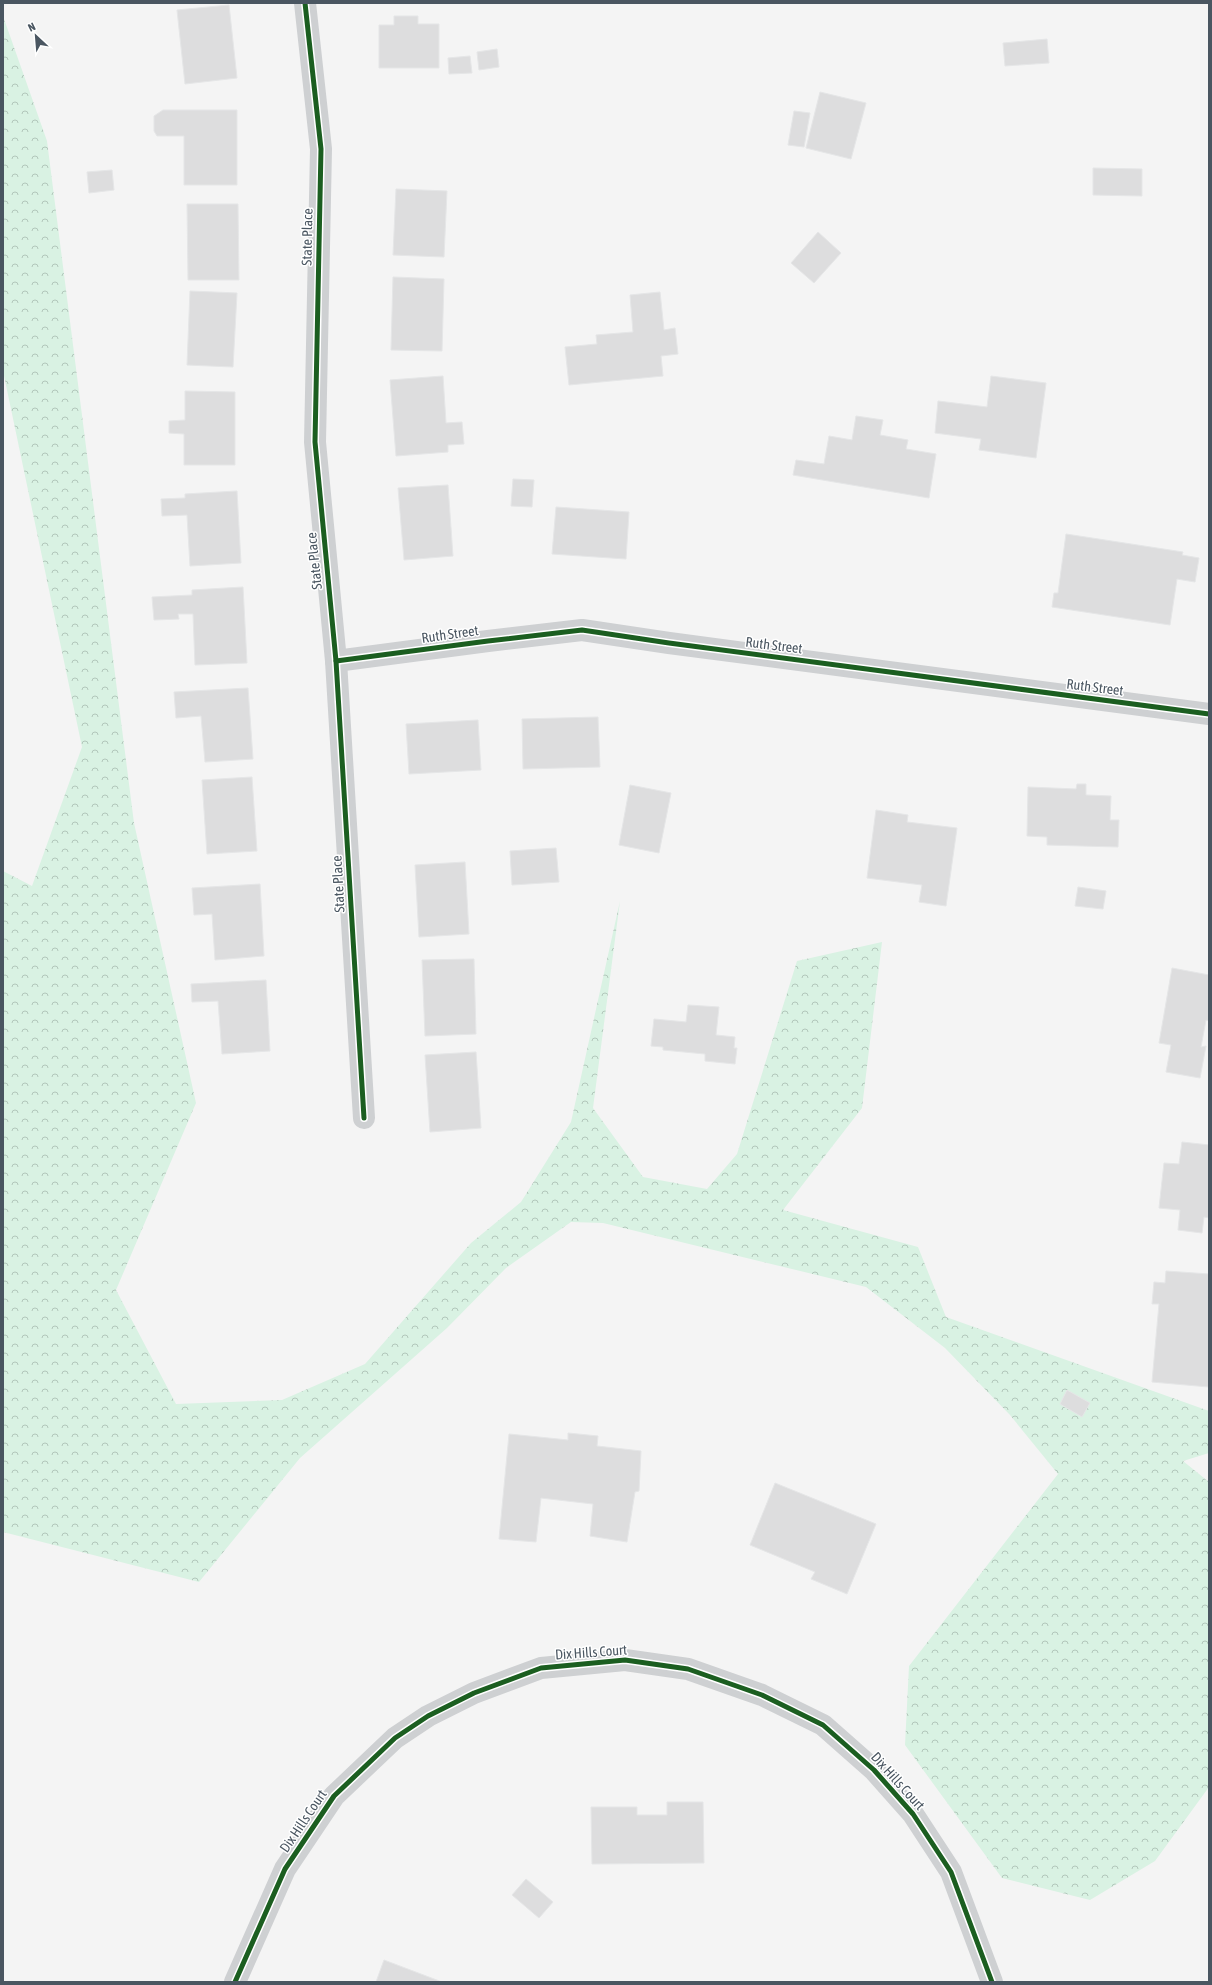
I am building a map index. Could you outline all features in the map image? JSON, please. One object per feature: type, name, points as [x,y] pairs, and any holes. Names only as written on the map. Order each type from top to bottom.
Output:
[{"type":"street","name":"State Place","points":[[305,3],[321,149],[315,442],[336,661],[364,1118]]},
{"type":"street","name":"Ruth Street","points":[[336,661],[488,640],[582,630],[1209,714]]},
{"type":"street","name":"Dix Hills Court","points":[[236,1982],[285,1869],[334,1796],[395,1738],[428,1716],[474,1693],[541,1668],[625,1660],[688,1669],[762,1696],[823,1725],[874,1770],[913,1814],[951,1872],[992,1982]]},
{"type":"green space","points":[[3,16],[47,141],[134,823],[196,1103],[116,1290],[176,1404],[282,1400],[365,1364],[471,1243],[521,1202],[571,1122],[620,901],[593,1108],[643,1177],[707,1189],[737,1154],[797,961],[882,942],[862,1108],[783,1210],[918,1247],[946,1317],[1209,1411],[1209,1453],[1183,1461],[1209,1482],[1209,1787],[1155,1861],[1090,1900],[1002,1878],[905,1745],[909,1666],[1058,1474],[1010,1415],[945,1348],[866,1287],[603,1223],[571,1222],[506,1268],[447,1328],[300,1458],[199,1582],[3,1532],[3,871],[32,886],[82,747],[3,371]]},
{"type":"building","points":[[229,5],[237,78],[185,84],[177,10]]},
{"type":"building","points":[[394,16],[418,16],[418,24],[439,24],[439,68],[379,68],[379,25],[394,25]]},
{"type":"building","points":[[1047,39],[1049,63],[1005,66],[1003,43]]},
{"type":"building","points":[[497,49],[499,67],[479,70],[477,52]]},
{"type":"building","points":[[470,56],[472,73],[449,74],[448,58]]},
{"type":"building","points":[[820,92],[866,103],[851,159],[806,148]]},
{"type":"building","points":[[163,110],[237,110],[237,185],[184,185],[184,136],[157,136],[154,131],[154,116]]},
{"type":"building","points":[[794,111],[810,113],[804,147],[788,145]]},
{"type":"building","points":[[1093,168],[1142,169],[1142,196],[1093,195]]},
{"type":"building","points":[[112,170],[114,190],[89,193],[87,172]]},
{"type":"building","points":[[396,189],[447,191],[444,257],[393,255]]},
{"type":"building","points":[[187,204],[238,204],[239,280],[188,280]]},
{"type":"building","points":[[818,232],[841,253],[814,283],[791,263]]},
{"type":"building","points":[[393,277],[444,279],[442,351],[391,350]]},
{"type":"building","points":[[190,291],[237,293],[233,367],[187,365]]},
{"type":"building","points":[[660,292],[664,330],[675,328],[678,354],[661,356],[663,376],[569,385],[565,347],[597,344],[596,335],[633,332],[630,295]]},
{"type":"building","points":[[443,376],[446,423],[462,422],[464,444],[448,445],[448,452],[396,456],[390,380]]},
{"type":"building","points":[[991,376],[1046,383],[1036,458],[979,450],[981,439],[935,433],[938,401],[987,407]]},
{"type":"building","points":[[185,391],[235,392],[235,465],[184,465],[184,434],[169,433],[169,421],[185,420]]},
{"type":"building","points":[[856,416],[883,420],[880,435],[908,440],[906,449],[936,454],[929,498],[793,475],[796,460],[824,464],[829,436],[852,440]]},
{"type":"building","points":[[513,479],[534,480],[532,507],[511,506]]},
{"type":"building","points":[[448,485],[453,556],[404,560],[398,488]]},
{"type":"building","points":[[237,491],[241,563],[190,566],[187,515],[162,516],[161,499],[185,498],[185,494]]},
{"type":"building","points":[[556,507],[629,512],[626,559],[552,554]]},
{"type":"building","points":[[1066,534],[1183,552],[1182,555],[1199,558],[1195,582],[1177,579],[1170,625],[1052,607],[1054,593],[1058,593]]},
{"type":"building","points":[[243,587],[247,663],[195,665],[193,614],[178,614],[179,619],[154,620],[152,597],[192,595],[192,590]]},
{"type":"building","points":[[248,688],[253,759],[205,762],[201,716],[176,718],[174,692]]},
{"type":"building","points":[[598,717],[600,767],[523,769],[522,719]]},
{"type":"building","points":[[478,720],[481,770],[409,774],[406,724]]},
{"type":"building","points":[[252,777],[257,851],[207,854],[202,780]]},
{"type":"building","points":[[1077,784],[1086,784],[1086,795],[1111,796],[1110,820],[1119,820],[1118,847],[1047,845],[1047,837],[1027,836],[1028,787],[1076,789]]},
{"type":"building","points":[[630,785],[671,793],[659,853],[619,845]]},
{"type":"building","points":[[876,810],[908,815],[907,822],[957,828],[946,906],[919,902],[922,885],[867,878]]},
{"type":"building","points":[[556,848],[559,882],[512,885],[510,851]]},
{"type":"building","points":[[465,862],[469,934],[419,937],[415,865]]},
{"type":"building","points":[[260,884],[264,956],[215,960],[212,914],[194,915],[192,888]]},
{"type":"building","points":[[1078,887],[1106,891],[1103,909],[1075,906]]},
{"type":"building","points":[[474,959],[476,1034],[425,1036],[422,960]]},
{"type":"building","points":[[1172,968],[1209,975],[1209,1021],[1206,1020],[1201,1047],[1206,1046],[1200,1078],[1166,1072],[1171,1045],[1159,1043]]},
{"type":"building","points":[[266,980],[270,1051],[222,1054],[218,1001],[192,1002],[191,984]]},
{"type":"building","points":[[688,1005],[719,1007],[716,1035],[735,1037],[734,1048],[737,1048],[735,1064],[705,1061],[705,1054],[663,1050],[663,1047],[651,1046],[654,1019],[686,1022]]},
{"type":"building","points":[[476,1052],[481,1128],[430,1132],[425,1055]]},
{"type":"building","points":[[1182,1142],[1209,1145],[1209,1218],[1204,1217],[1202,1233],[1178,1230],[1180,1210],[1159,1208],[1164,1163],[1179,1164]]},
{"type":"building","points":[[1166,1271],[1209,1274],[1209,1387],[1152,1382],[1159,1304],[1152,1304],[1154,1282],[1165,1283]]},
{"type":"building","points":[[1067,1390],[1090,1403],[1082,1417],[1060,1404]]},
{"type":"building","points":[[568,1433],[598,1436],[597,1446],[641,1451],[639,1491],[635,1492],[627,1542],[590,1536],[593,1504],[541,1498],[536,1542],[499,1539],[509,1434],[568,1440]]},
{"type":"building","points":[[775,1483],[876,1524],[847,1594],[811,1579],[815,1572],[750,1545]]},
{"type":"building","points":[[667,1802],[703,1802],[704,1863],[592,1864],[591,1807],[637,1807],[637,1815],[667,1815]]},
{"type":"building","points":[[526,1879],[553,1902],[539,1918],[512,1895]]},
{"type":"building","points":[[384,1960],[442,1982],[376,1982]]},
{"type":"cycle path","points":[[305,3],[321,149],[315,442],[336,661],[364,1118]]},
{"type":"cycle path","points":[[336,661],[582,630],[669,643],[1209,714]]},
{"type":"cycle path","points":[[235,1982],[285,1869],[334,1796],[395,1738],[428,1716],[474,1693],[541,1668],[625,1660],[688,1669],[762,1695],[823,1725],[874,1770],[913,1814],[951,1872],[992,1982]]}]
